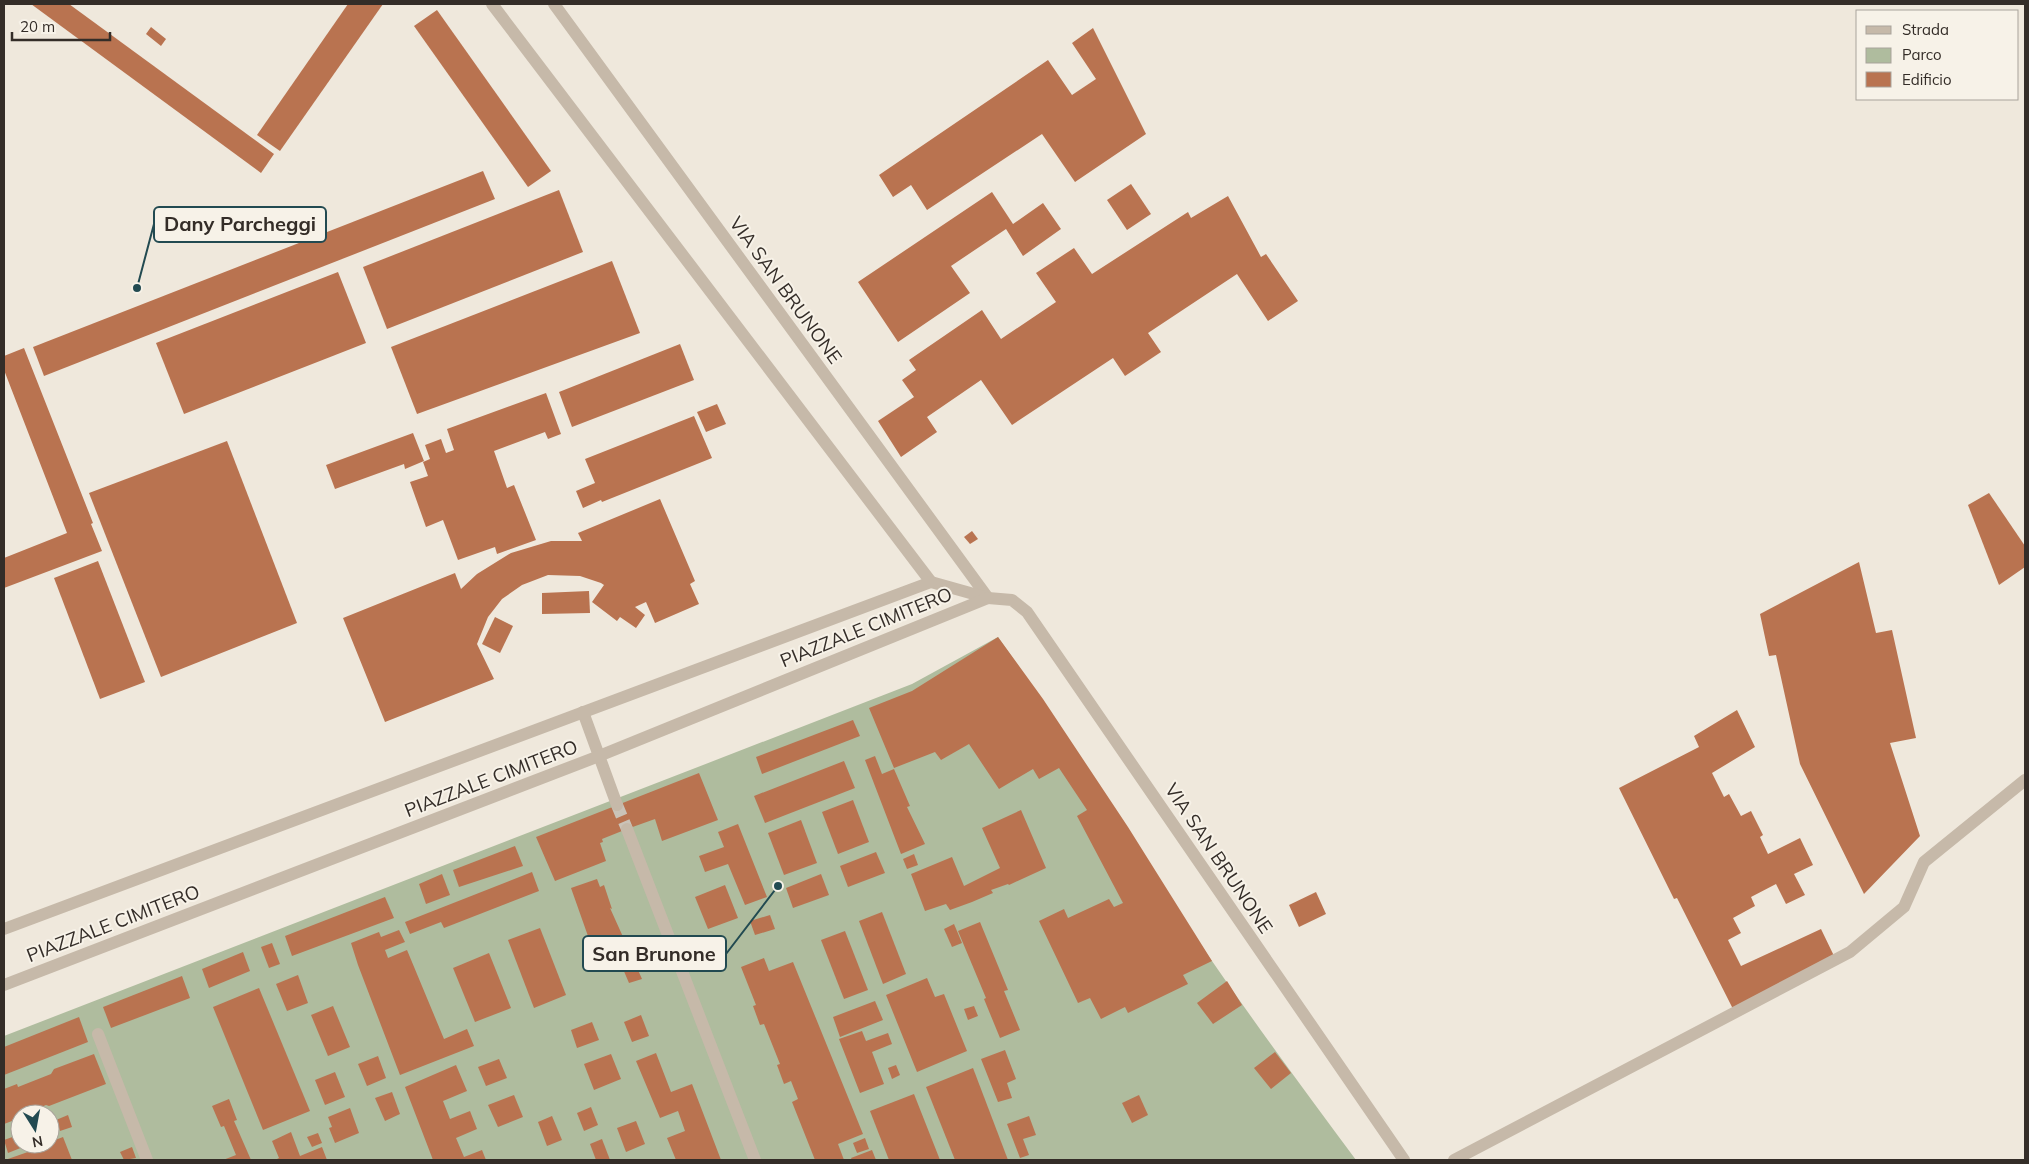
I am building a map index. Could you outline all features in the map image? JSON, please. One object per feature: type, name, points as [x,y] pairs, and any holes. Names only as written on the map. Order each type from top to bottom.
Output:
[{"type":"street","points":[[492,4],[932,582]]},
{"type":"street","name":"VIA SAN BRUNONE","points":[[554,4],[988,598]]},
{"type":"street","name":"VIA SAN BRUNONE","points":[[932,582],[988,598],[1012,600],[1027,612],[1404,1160]]},
{"type":"street","name":"PIAZZALE CIMITERO","points":[[4,929],[932,582]]},
{"type":"street","name":"PIAZZALE CIMITERO","points":[[4,985],[599,756],[988,598]]},
{"type":"street","points":[[583,712],[618,806]]},
{"type":"street","points":[[1454,1160],[1850,952],[1904,907],[1924,862],[2025,780]]},
{"type":"street","points":[[627,830],[754,1160]]},
{"type":"street","points":[[98,1034],[147,1160]]},
{"type":"green space","points":[[998,637],[1053,717],[1212,961],[1356,1160],[4,1160],[4,1036],[912,684]]},
{"type":"building","points":[[31,4],[69,4],[274,154],[261,173]]},
{"type":"building","points":[[348,4],[383,4],[280,151],[257,135]]},
{"type":"building","points":[[437,10],[551,171],[528,187],[414,26]]},
{"type":"building","points":[[151,27],[166,39],[161,46],[146,34]]},
{"type":"building","points":[[1093,28],[1146,134],[1075,182],[1042,134],[927,210],[911,185],[893,197],[879,175],[1048,60],[1072,95],[1096,79],[1072,43]]},
{"type":"building","points":[[483,171],[495,199],[44,376],[33,347]]},
{"type":"building","points":[[1131,184],[1151,214],[1127,230],[1107,200]]},
{"type":"building","points":[[559,190],[583,252],[387,329],[363,267]]},
{"type":"building","points":[[992,192],[1013,224],[1043,203],[1061,229],[1023,256],[1006,229],[951,266],[970,293],[898,342],[858,282]]},
{"type":"building","points":[[1228,196],[1261,257],[1266,254],[1298,301],[1268,321],[1237,274],[1148,333],[1161,352],[1125,376],[1113,358],[1012,425],[981,380],[927,417],[937,432],[901,457],[878,421],[914,397],[902,380],[916,370],[909,360],[982,310],[1001,339],[1056,302],[1036,273],[1074,248],[1092,274],[1188,212],[1191,218]]},
{"type":"building","points":[[612,261],[640,333],[417,414],[391,347]]},
{"type":"building","points":[[338,272],[366,343],[184,414],[156,343]]},
{"type":"building","points":[[680,344],[694,380],[572,427],[559,392]]},
{"type":"building","points":[[24,348],[93,523],[91,524],[102,551],[4,588],[4,558],[67,533],[4,370],[4,356]]},
{"type":"building","points":[[546,393],[561,434],[548,439],[545,432],[494,451],[507,488],[514,485],[536,540],[497,554],[495,547],[458,560],[443,520],[426,527],[410,482],[428,476],[423,462],[430,459],[425,445],[441,439],[446,453],[454,450],[447,429]]},
{"type":"building","points":[[717,404],[726,424],[706,432],[697,412]]},
{"type":"building","points":[[694,416],[712,458],[583,508],[576,491],[595,483],[585,459]]},
{"type":"building","points":[[413,433],[424,461],[405,469],[404,464],[335,489],[326,465]]},
{"type":"building","points":[[227,441],[297,623],[161,677],[89,493]]},
{"type":"building","points":[[1989,493],[2025,546],[2025,567],[1999,585],[1968,505]]},
{"type":"building","points":[[660,499],[695,581],[690,584],[699,604],[655,623],[646,602],[635,607],[645,615],[636,628],[620,617],[617,621],[592,602],[604,585],[601,583],[580,576],[548,575],[522,585],[502,599],[488,617],[477,644],[494,679],[385,722],[343,618],[455,573],[461,589],[477,574],[511,553],[551,541],[582,541],[578,533]]},
{"type":"building","points":[[972,531],[978,539],[970,544],[964,537]]},
{"type":"building","points":[[98,561],[145,682],[100,699],[54,578]]},
{"type":"building","points":[[1859,562],[1876,633],[1892,630],[1916,738],[1890,743],[1920,836],[1864,894],[1800,764],[1776,655],[1769,656],[1760,614]]},
{"type":"building","points":[[589,591],[590,613],[542,614],[542,593]]},
{"type":"building","points":[[495,617],[513,626],[500,653],[482,644]]},
{"type":"building","points":[[998,637],[1043,699],[1128,827],[1212,961],[1183,975],[1188,984],[1128,1013],[1125,1007],[1101,1019],[1090,998],[1078,1003],[1039,921],[1064,909],[1068,918],[1109,899],[1114,907],[1123,903],[1077,816],[1087,810],[1059,768],[1039,779],[1033,769],[999,789],[969,744],[941,760],[935,752],[894,768],[869,708],[912,691]]},
{"type":"building","points":[[1737,710],[1755,747],[1712,773],[1724,797],[1729,794],[1741,816],[1751,811],[1763,835],[1760,837],[1768,854],[1800,838],[1813,865],[1794,874],[1805,895],[1786,904],[1776,884],[1751,897],[1755,906],[1733,918],[1741,933],[1728,940],[1741,966],[1821,929],[1835,958],[1733,1009],[1677,898],[1674,899],[1619,788],[1699,747],[1694,736]]},
{"type":"building","points":[[853,720],[860,736],[762,774],[756,757]]},
{"type":"building","points":[[875,756],[882,774],[894,769],[910,806],[907,807],[925,844],[901,854],[865,760]]},
{"type":"building","points":[[844,761],[855,788],[765,823],[754,796]]},
{"type":"building","points":[[699,773],[718,820],[662,841],[655,819],[627,829],[602,839],[603,842],[600,843],[606,861],[555,881],[536,837]]},
{"type":"building","points":[[853,800],[869,842],[838,854],[822,812]]},
{"type":"building","points":[[1021,810],[1046,868],[1009,885],[991,890],[993,893],[950,910],[946,904],[925,911],[911,874],[952,857],[964,886],[1000,868],[982,828]]},
{"type":"building","points":[[801,820],[817,863],[784,875],[768,833]]},
{"type":"building","points":[[738,824],[767,897],[745,905],[728,864],[705,872],[699,856],[724,847],[718,832]]},
{"type":"building","points":[[515,846],[523,866],[459,887],[453,870]]},
{"type":"building","points":[[876,852],[885,873],[848,887],[840,866]]},
{"type":"building","points":[[914,854],[918,865],[907,869],[903,859]]},
{"type":"building","points":[[532,872],[539,891],[444,928],[441,922],[410,934],[405,922]]},
{"type":"building","points":[[442,874],[450,895],[426,904],[419,884]]},
{"type":"building","points":[[821,874],[829,895],[793,908],[786,888]]},
{"type":"building","points":[[597,879],[600,887],[604,885],[612,909],[610,908],[642,979],[629,983],[620,962],[600,970],[571,888]]},
{"type":"building","points":[[725,885],[738,918],[708,929],[695,897]]},
{"type":"building","points":[[1316,892],[1326,914],[1299,927],[1289,905]]},
{"type":"building","points":[[385,897],[394,918],[292,956],[285,936]]},
{"type":"building","points":[[882,912],[906,974],[883,984],[859,921]]},
{"type":"building","points":[[770,915],[775,929],[755,935],[750,921]]},
{"type":"building","points":[[980,922],[1008,990],[1004,991],[1020,1030],[1000,1038],[984,999],[986,998],[958,931]]},
{"type":"building","points":[[954,924],[962,943],[952,947],[944,929]]},
{"type":"building","points":[[540,928],[566,995],[534,1008],[508,940]]},
{"type":"building","points":[[399,930],[405,942],[385,950],[388,958],[407,950],[444,1039],[467,1029],[474,1046],[400,1075],[351,943],[379,932],[381,937]]},
{"type":"building","points":[[845,931],[868,990],[844,999],[821,940]]},
{"type":"building","points":[[272,943],[280,964],[269,968],[261,947]]},
{"type":"building","points":[[243,952],[250,971],[209,988],[202,969]]},
{"type":"building","points":[[489,953],[511,1008],[475,1022],[453,968]]},
{"type":"building","points":[[764,958],[769,971],[793,962],[863,1134],[838,1144],[844,1160],[815,1160],[792,1102],[798,1099],[791,1081],[784,1084],[777,1065],[780,1064],[764,1024],[760,1025],[753,1006],[756,1005],[741,967]]},
{"type":"building","points":[[298,975],[308,1003],[287,1011],[276,984]]},
{"type":"building","points":[[182,976],[190,998],[111,1028],[103,1007]]},
{"type":"building","points":[[927,978],[935,997],[944,994],[967,1051],[917,1072],[886,995]]},
{"type":"building","points":[[1227,981],[1242,1005],[1213,1024],[1197,1003]]},
{"type":"building","points":[[259,988],[310,1111],[263,1130],[213,1007]]},
{"type":"building","points":[[875,1001],[883,1020],[840,1037],[833,1017]]},
{"type":"building","points":[[333,1006],[350,1047],[328,1056],[311,1015]]},
{"type":"building","points":[[974,1006],[978,1016],[968,1020],[964,1009]]},
{"type":"building","points":[[641,1015],[649,1036],[632,1042],[624,1022]]},
{"type":"building","points":[[79,1017],[88,1042],[4,1075],[4,1047]]},
{"type":"building","points":[[592,1022],[599,1040],[577,1048],[571,1030]]},
{"type":"building","points":[[862,1031],[866,1041],[888,1033],[892,1044],[872,1052],[884,1084],[860,1093],[839,1039]]},
{"type":"building","points":[[1005,1050],[1016,1079],[1007,1083],[1012,1098],[998,1102],[981,1059]]},
{"type":"building","points":[[1275,1052],[1291,1073],[1271,1089],[1254,1068]]},
{"type":"building","points":[[656,1053],[671,1092],[692,1084],[721,1160],[676,1160],[667,1138],[685,1131],[678,1111],[660,1118],[636,1061]]},
{"type":"building","points":[[94,1054],[106,1084],[54,1104],[10,1104],[10,1122],[4,1124],[4,1089],[17,1084],[18,1087],[51,1074],[54,1069]]},
{"type":"building","points":[[611,1054],[621,1079],[594,1090],[584,1064]]},
{"type":"building","points":[[378,1056],[386,1078],[367,1086],[358,1064]]},
{"type":"building","points":[[499,1059],[507,1078],[486,1086],[478,1067]]},
{"type":"building","points":[[456,1065],[467,1091],[443,1101],[450,1119],[470,1111],[477,1129],[456,1138],[464,1157],[482,1150],[486,1160],[433,1160],[405,1087]]},
{"type":"building","points":[[896,1065],[900,1075],[892,1079],[888,1068]]},
{"type":"building","points":[[973,1068],[1008,1160],[955,1160],[926,1087]]},
{"type":"building","points":[[335,1072],[345,1097],[325,1105],[315,1080]]},
{"type":"building","points":[[392,1092],[400,1114],[385,1121],[375,1098]]},
{"type":"building","points":[[914,1094],[940,1160],[889,1160],[870,1111]]},
{"type":"building","points":[[514,1095],[523,1117],[498,1127],[488,1105]]},
{"type":"building","points":[[1139,1095],[1148,1115],[1132,1123],[1122,1103]]},
{"type":"building","points":[[229,1099],[237,1120],[234,1121],[251,1160],[223,1160],[236,1155],[224,1126],[221,1127],[212,1106]]},
{"type":"building","points":[[591,1107],[598,1125],[584,1131],[577,1113]]},
{"type":"building","points":[[350,1108],[359,1133],[335,1143],[329,1128],[332,1127],[328,1117]]},
{"type":"building","points":[[68,1115],[72,1127],[60,1131],[60,1118]]},
{"type":"building","points":[[552,1116],[562,1140],[547,1146],[538,1122]]},
{"type":"building","points":[[1029,1116],[1036,1135],[1023,1139],[1029,1155],[1020,1158],[1007,1124]]},
{"type":"building","points":[[636,1121],[645,1144],[626,1152],[617,1128]]},
{"type":"building","points":[[291,1132],[300,1156],[322,1147],[327,1160],[275,1160],[279,1158],[272,1141]]},
{"type":"building","points":[[318,1133],[322,1143],[312,1147],[307,1137]]},
{"type":"building","points":[[63,1137],[72,1160],[5,1160],[22,1154],[60,1154],[60,1138]]},
{"type":"building","points":[[10,1138],[10,1152],[8,1153],[4,1140]]},
{"type":"building","points":[[865,1138],[869,1149],[857,1153],[853,1143]]},
{"type":"building","points":[[602,1139],[610,1160],[596,1160],[590,1144]]},
{"type":"building","points":[[132,1147],[136,1158],[124,1160],[120,1152]]},
{"type":"building","points":[[872,1150],[876,1160],[852,1160],[851,1158]]},
{"type":"tunnel","points":[[617,805],[627,829]]},
{"type":"place","name":"Dany Parcheggi","points":[[137,288]]},
{"type":"place","name":"San Brunone","points":[[778,886]]}]
